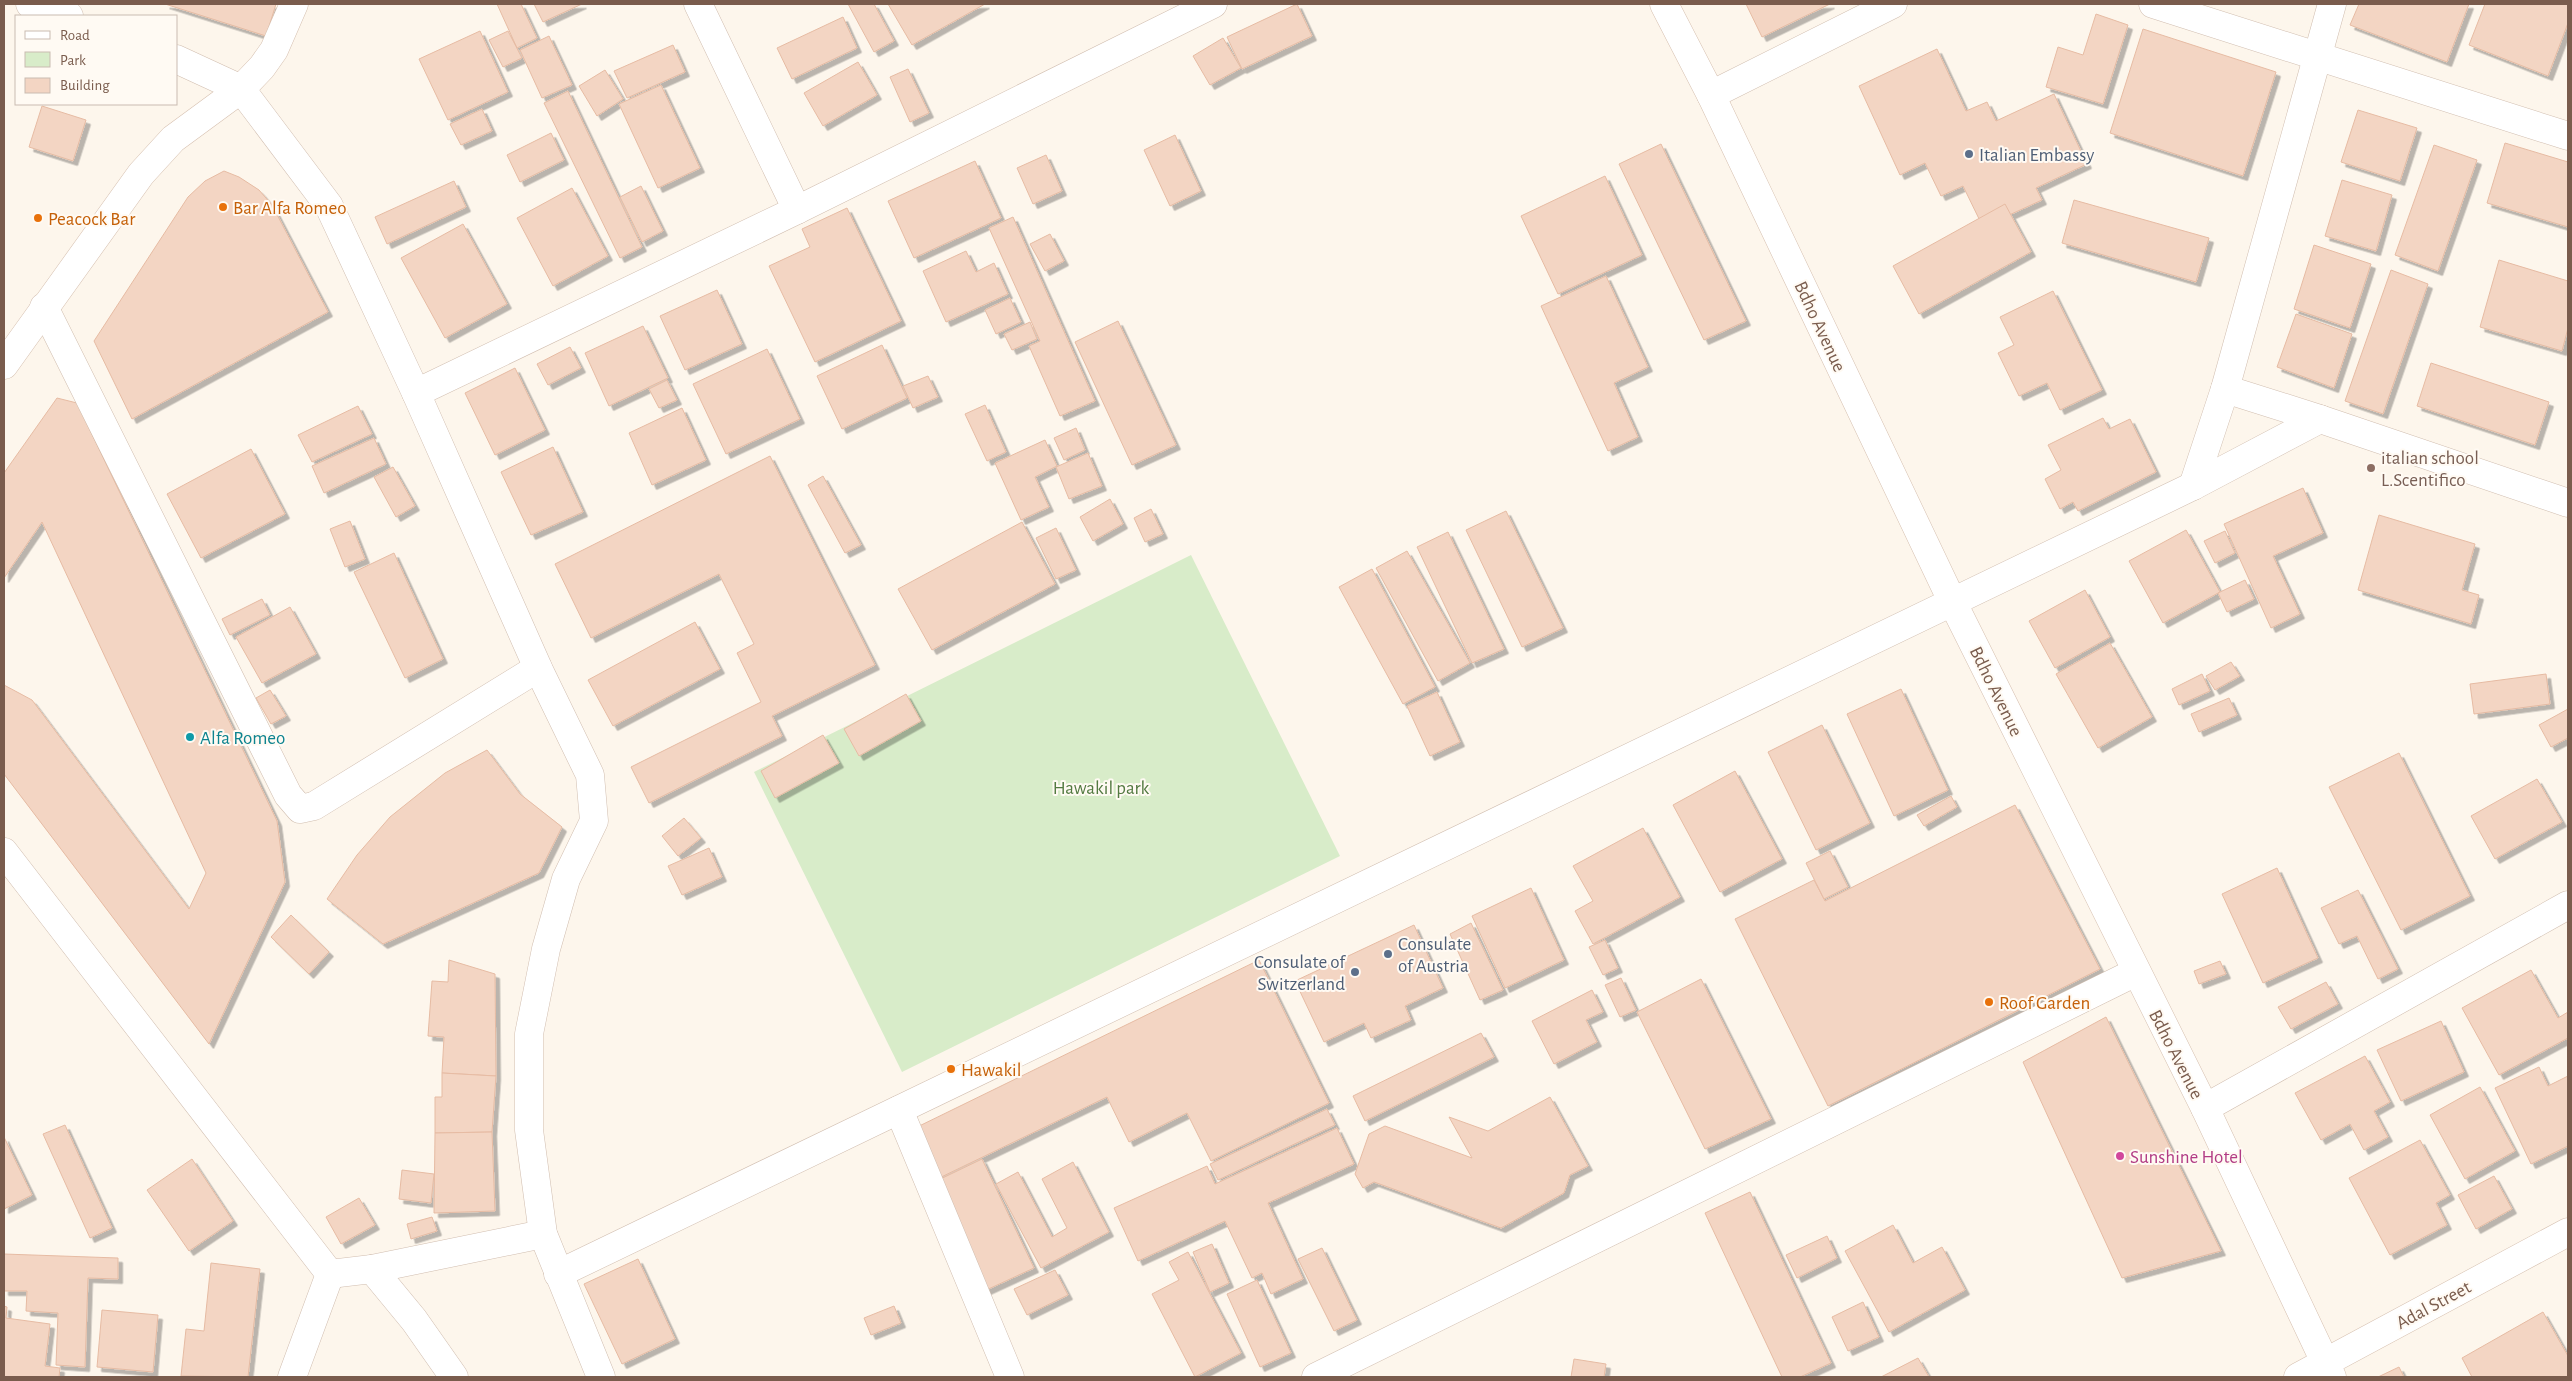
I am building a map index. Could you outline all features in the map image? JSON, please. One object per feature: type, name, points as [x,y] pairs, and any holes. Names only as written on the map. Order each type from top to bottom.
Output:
[{"type":"street","points":[[30,4],[65,15]]},
{"type":"street","points":[[4,365],[44,307],[147,167],[173,139],[241,89],[262,67],[274,50],[294,4]]},
{"type":"street","points":[[698,4],[797,210]]},
{"type":"street","points":[[416,393],[797,210],[1213,4]]},
{"type":"street","name":"Bdho Avenue","points":[[1664,4],[1711,95],[1952,601],[2204,1108],[2329,1370]]},
{"type":"street","points":[[1711,95],[1893,4]]},
{"type":"street","points":[[2153,4],[2568,136]]},
{"type":"street","points":[[2193,486],[2225,389],[2315,57],[2332,4]]},
{"type":"street","points":[[178,60],[241,89],[329,206],[416,393],[538,668],[590,774],[594,821],[566,879],[546,948],[530,1034],[528,1130],[543,1234],[601,1377]]},
{"type":"street","points":[[44,307],[288,795],[300,809],[314,806],[538,668]]},
{"type":"street","points":[[2225,389],[2568,503]]},
{"type":"street","points":[[558,1274],[2193,486],[2320,419]]},
{"type":"street","points":[[4,852],[330,1274]]},
{"type":"street","points":[[2204,1108],[2568,905]]},
{"type":"street","points":[[1316,1377],[2136,972]]},
{"type":"street","points":[[899,1110],[1010,1377]]},
{"type":"street","name":"Adal Street","points":[[2298,1377],[2329,1370],[2568,1232]]},
{"type":"street","points":[[330,1274],[372,1269],[543,1234]]},
{"type":"street","points":[[372,1269],[414,1320],[454,1377]]},
{"type":"street","points":[[292,1377],[330,1274]]},
{"type":"green space","name":"Hawakil park","points":[[1191,555],[1340,856],[902,1072],[754,772]]},
{"type":"building","points":[[165,4],[276,4],[266,36]]},
{"type":"building","points":[[497,4],[521,4],[537,38],[517,48]]},
{"type":"building","points":[[534,4],[582,4],[543,22]]},
{"type":"building","points":[[848,4],[874,4],[894,41],[874,52]]},
{"type":"building","points":[[888,4],[985,4],[912,45]]},
{"type":"building","points":[[1297,4],[1312,36],[1242,69],[1227,37]]},
{"type":"building","points":[[1746,4],[1830,4],[1762,37]]},
{"type":"building","points":[[2359,4],[2469,4],[2447,62],[2350,25]]},
{"type":"building","points":[[2485,4],[2568,4],[2568,23],[2548,76],[2469,45]]},
{"type":"building","points":[[2096,14],[2128,25],[2103,104],[2046,87],[2058,47],[2083,55]]},
{"type":"building","points":[[843,17],[857,48],[792,79],[777,48]]},
{"type":"building","points":[[2143,29],[2276,72],[2243,176],[2110,133]]},
{"type":"building","points":[[480,31],[508,92],[448,120],[419,59]]},
{"type":"building","points":[[508,31],[522,58],[503,67],[489,40]]},
{"type":"building","points":[[549,36],[572,85],[542,98],[520,50]]},
{"type":"building","points":[[1223,38],[1241,68],[1210,85],[1193,56]]},
{"type":"building","points":[[673,45],[685,72],[627,98],[614,71]]},
{"type":"building","points":[[1937,49],[1966,111],[1987,102],[1996,121],[2054,94],[2087,164],[2036,188],[2042,200],[1983,227],[1963,186],[1941,196],[1925,163],[1900,175],[1859,86]]},
{"type":"building","points":[[858,62],[877,95],[823,126],[804,93]]},
{"type":"building","points":[[908,69],[929,113],[910,122],[890,77]]},
{"type":"building","points":[[605,70],[623,99],[597,116],[579,86]]},
{"type":"building","points":[[661,85],[700,168],[658,188],[619,104]]},
{"type":"building","points":[[568,91],[642,247],[620,258],[544,103]]},
{"type":"building","points":[[42,106],[86,120],[73,161],[29,147]]},
{"type":"building","points":[[482,109],[492,131],[461,145],[450,124]]},
{"type":"building","points":[[2358,110],[2417,128],[2400,181],[2341,162]]},
{"type":"building","points":[[551,133],[564,160],[520,182],[507,155]]},
{"type":"building","points":[[1175,135],[1201,191],[1170,206],[1144,150]]},
{"type":"building","points":[[2505,143],[2568,162],[2568,227],[2487,203]]},
{"type":"building","points":[[1661,144],[1746,321],[1704,340],[1619,164]]},
{"type":"building","points":[[2434,145],[2477,160],[2438,271],[2395,255]]},
{"type":"building","points":[[1046,155],[1062,191],[1033,204],[1017,168]]},
{"type":"building","points":[[975,161],[1001,218],[914,258],[888,201]]},
{"type":"building","points":[[224,171],[239,177],[259,190],[272,205],[328,312],[132,419],[94,341],[188,197],[205,181]]},
{"type":"building","points":[[1605,176],[1642,255],[1558,294],[1521,216]]},
{"type":"building","points":[[2342,180],[2392,195],[2376,251],[2325,236]]},
{"type":"building","points":[[454,181],[466,207],[387,244],[375,217]]},
{"type":"building","points":[[641,186],[663,231],[642,242],[620,197]]},
{"type":"building","points":[[572,188],[608,256],[553,286],[517,218]]},
{"type":"building","points":[[2074,200],[2209,238],[2196,282],[2062,243]]},
{"type":"building","points":[[2005,204],[2031,252],[1919,314],[1893,266]]},
{"type":"building","points":[[847,208],[901,321],[815,362],[769,266],[810,247],[802,229]]},
{"type":"building","points":[[1013,217],[1095,401],[1060,416],[1029,346],[1040,341],[989,228]]},
{"type":"building","points":[[463,224],[507,304],[445,338],[401,258]]},
{"type":"building","points":[[1050,234],[1064,261],[1045,271],[1030,244]]},
{"type":"building","points":[[2314,245],[2371,264],[2350,328],[2294,309]]},
{"type":"building","points":[[966,251],[976,272],[994,263],[1008,294],[946,322],[923,271]]},
{"type":"building","points":[[2499,260],[2568,281],[2568,328],[2562,351],[2480,327]]},
{"type":"building","points":[[2391,270],[2428,284],[2383,414],[2345,401]]},
{"type":"building","points":[[1606,276],[1648,367],[1614,383],[1638,437],[1608,451],[1541,306]]},
{"type":"building","points":[[717,290],[742,344],[685,370],[660,316]]},
{"type":"building","points":[[2053,291],[2102,390],[2060,410],[2047,383],[2019,396],[1998,353],[2014,345],[2000,317]]},
{"type":"building","points":[[1010,298],[1021,322],[996,334],[985,310]]},
{"type":"building","points":[[2296,314],[2352,334],[2334,388],[2277,367]]},
{"type":"building","points":[[1118,321],[1176,445],[1132,465],[1075,342]]},
{"type":"building","points":[[1030,322],[1037,339],[1012,350],[1004,334]]},
{"type":"building","points":[[643,326],[668,378],[609,406],[585,353]]},
{"type":"building","points":[[882,345],[907,398],[842,429],[817,376]]},
{"type":"building","points":[[570,347],[581,368],[548,385],[537,364]]},
{"type":"building","points":[[767,349],[800,419],[726,454],[693,384]]},
{"type":"building","points":[[2431,363],[2549,402],[2535,445],[2417,406]]},
{"type":"building","points":[[515,368],[545,430],[495,455],[465,393]]},
{"type":"building","points":[[928,376],[938,397],[913,408],[903,386]]},
{"type":"building","points":[[667,380],[677,400],[659,408],[649,389]]},
{"type":"building","name":"Alfa Romeo","points":[[57,398],[77,403],[277,821],[285,882],[209,1044],[4,774],[4,685],[32,700],[189,909],[206,873],[42,522],[4,578],[4,473]]},
{"type":"building","points":[[985,405],[1006,452],[987,461],[965,414]]},
{"type":"building","points":[[358,406],[372,434],[312,462],[298,435]]},
{"type":"building","points":[[682,408],[706,460],[652,485],[629,433]]},
{"type":"building","points":[[2103,418],[2109,429],[2130,419],[2156,472],[2078,511],[2073,502],[2060,509],[2045,479],[2061,470],[2048,445]]},
{"type":"building","points":[[1076,428],[1085,450],[1064,460],[1054,438]]},
{"type":"building","points":[[374,438],[386,464],[324,493],[312,466]]},
{"type":"building","points":[[1045,440],[1057,466],[1035,477],[1049,507],[1021,520],[995,463]]},
{"type":"building","points":[[553,447],[583,512],[531,535],[501,472]]},
{"type":"building","points":[[251,449],[285,514],[201,558],[167,494]]},
{"type":"building","points":[[1088,453],[1102,486],[1069,499],[1056,467]]},
{"type":"building","points":[[770,456],[875,665],[772,716],[782,736],[649,803],[631,767],[761,702],[737,653],[754,644],[719,574],[591,638],[555,564]]},
{"type":"building","points":[[393,467],[415,506],[396,517],[374,477]]},
{"type":"building","points":[[823,476],[861,545],[845,553],[808,485]]},
{"type":"building","points":[[2303,488],[2323,533],[2273,556],[2300,614],[2271,628],[2224,524]]},
{"type":"building","points":[[1110,499],[1123,524],[1093,541],[1080,517]]},
{"type":"building","points":[[1151,509],[1163,534],[1145,542],[1134,518]]},
{"type":"building","points":[[1506,511],[1563,628],[1522,647],[1466,530]]},
{"type":"building","points":[[2379,515],[2475,544],[2462,590],[2479,595],[2471,624],[2358,590]]},
{"type":"building","points":[[350,521],[365,559],[345,567],[330,529]]},
{"type":"building","points":[[1022,522],[1055,584],[932,650],[898,589]]},
{"type":"building","points":[[1056,528],[1076,570],[1056,579],[1036,538]]},
{"type":"building","points":[[2186,530],[2220,592],[2163,623],[2129,561]]},
{"type":"building","points":[[2225,531],[2235,553],[2215,563],[2204,541]]},
{"type":"building","points":[[1448,532],[1504,649],[1472,663],[1417,547]]},
{"type":"building","points":[[1407,551],[1470,663],[1438,681],[1376,568]]},
{"type":"building","points":[[394,553],[443,659],[405,678],[354,572]]},
{"type":"building","points":[[1372,569],[1435,687],[1403,704],[1339,587]]},
{"type":"building","points":[[2245,580],[2254,599],[2227,612],[2218,593]]},
{"type":"building","points":[[2085,590],[2110,637],[2055,668],[2029,621]]},
{"type":"building","points":[[262,599],[270,615],[230,635],[222,619]]},
{"type":"building","points":[[290,607],[316,654],[262,683],[236,637]]},
{"type":"building","points":[[695,622],[720,669],[613,726],[588,680]]},
{"type":"building","points":[[2110,643],[2152,717],[2098,748],[2056,674]]},
{"type":"building","points":[[2231,662],[2240,676],[2215,690],[2206,676]]},
{"type":"building","points":[[2202,674],[2210,691],[2179,705],[2172,689]]},
{"type":"building","points":[[2546,674],[2550,704],[2474,714],[2470,684]]},
{"type":"building","points":[[1901,689],[1948,790],[1894,816],[1847,714]]},
{"type":"building","points":[[270,690],[286,716],[271,724],[256,698]]},
{"type":"building","points":[[1437,692],[1460,742],[1430,756],[1407,706]]},
{"type":"building","points":[[906,694],[921,721],[859,756],[844,729]]},
{"type":"building","points":[[2229,698],[2237,715],[2199,732],[2191,714]]},
{"type":"building","points":[[2568,709],[2568,738],[2551,747],[2539,725]]},
{"type":"building","points":[[1822,725],[1870,823],[1816,850],[1768,752]]},
{"type":"building","points":[[823,735],[839,763],[775,798],[761,771]]},
{"type":"building","points":[[487,750],[520,794],[562,827],[539,873],[383,944],[327,899],[357,855],[390,817],[445,773]]},
{"type":"building","points":[[2399,753],[2470,896],[2401,930],[2329,787]]},
{"type":"building","points":[[1735,771],[1782,859],[1720,892],[1673,805]]},
{"type":"building","points":[[2537,779],[2562,822],[2495,859],[2471,816]]},
{"type":"building","points":[[1951,796],[1957,807],[1924,826],[1917,815]]},
{"type":"building","points":[[2015,805],[2100,969],[1828,1106],[1735,919],[1814,880],[1825,901]]},
{"type":"building","points":[[684,818],[701,838],[678,856],[662,836]]},
{"type":"building","points":[[1643,828],[1680,897],[1593,944],[1575,911],[1593,901],[1573,866]]},
{"type":"building","points":[[709,848],[722,877],[682,895],[668,866]]},
{"type":"building","points":[[1830,851],[1848,887],[1824,899],[1806,863]]},
{"type":"building","points":[[2277,868],[2318,958],[2263,983],[2222,894]]},
{"type":"building","points":[[1531,888],[1564,960],[1505,988],[1472,916]]},
{"type":"building","points":[[2358,890],[2398,969],[2378,979],[2357,936],[2339,944],[2321,908]]},
{"type":"building","points":[[291,915],[329,952],[309,974],[271,937]]},
{"type":"building","points":[[1471,923],[1503,990],[1480,1000],[1450,934]]},
{"type":"building","points":[[1414,925],[1443,988],[1405,1006],[1411,1020],[1371,1038],[1364,1023],[1324,1042],[1295,981]]},
{"type":"building","points":[[1605,940],[1618,968],[1603,975],[1589,947]]},
{"type":"building","points":[[449,960],[495,974],[496,1076],[442,1073],[444,1037],[428,1036],[432,981],[448,982]]},
{"type":"building","points":[[1259,960],[1329,1103],[1211,1161],[1187,1113],[1129,1142],[1107,1097],[933,1181],[909,1131]]},
{"type":"building","points":[[2220,961],[2226,974],[2199,984],[2194,971]]},
{"type":"building","points":[[2531,970],[2558,1018],[2568,1012],[2568,1038],[2499,1075],[2462,1008]]},
{"type":"building","points":[[1621,978],[1636,1010],[1620,1017],[1605,985]]},
{"type":"building","points":[[1701,979],[1771,1119],[1705,1149],[1637,1012]]},
{"type":"building","points":[[2326,982],[2338,1004],[2291,1029],[2278,1007]]},
{"type":"building","points":[[1592,990],[1603,1012],[1586,1020],[1597,1042],[1554,1064],[1532,1021]]},
{"type":"building","name":"Sunshine Hotel","points":[[2106,1017],[2221,1251],[2122,1278],[2023,1062]]},
{"type":"building","points":[[2441,1021],[2464,1072],[2401,1101],[2377,1050]]},
{"type":"building","points":[[1481,1033],[1494,1057],[1365,1121],[1353,1096]]},
{"type":"building","points":[[2365,1056],[2390,1102],[2374,1111],[2388,1137],[2364,1150],[2350,1124],[2321,1140],[2295,1093]]},
{"type":"building","points":[[2539,1067],[2548,1086],[2568,1076],[2568,1146],[2531,1164],[2495,1088]]},
{"type":"building","points":[[442,1073],[496,1076],[492,1132],[435,1133],[435,1097],[442,1097]]},
{"type":"building","points":[[2480,1087],[2515,1151],[2465,1179],[2430,1115]]},
{"type":"building","points":[[1550,1097],[1588,1166],[1570,1175],[1564,1193],[1501,1228],[1374,1182],[1363,1188],[1355,1174],[1369,1134],[1385,1126],[1472,1158],[1449,1117],[1488,1131]]},
{"type":"building","points":[[1327,1109],[1335,1125],[1218,1180],[1210,1164]]},
{"type":"building","points":[[65,1125],[112,1228],[90,1238],[43,1134]]},
{"type":"building","points":[[1337,1128],[1354,1164],[1268,1203],[1303,1279],[1271,1294],[1262,1273],[1252,1278],[1225,1221],[1138,1261],[1114,1208],[1207,1166],[1215,1184]]},
{"type":"building","points":[[492,1132],[495,1211],[434,1213],[435,1133]]},
{"type":"building","points":[[4,1137],[32,1195],[4,1209]]},
{"type":"building","points":[[2420,1140],[2450,1195],[2436,1203],[2447,1225],[2390,1255],[2349,1178]]},
{"type":"building","points":[[192,1159],[233,1221],[189,1251],[147,1190]]},
{"type":"building","points":[[982,1159],[1034,1268],[982,1292],[930,1184]]},
{"type":"building","points":[[1073,1162],[1109,1232],[1041,1268],[996,1184],[1018,1172],[1052,1237],[1067,1228],[1042,1179]]},
{"type":"building","points":[[402,1170],[434,1174],[431,1203],[399,1199]]},
{"type":"building","points":[[2494,1176],[2512,1209],[2476,1229],[2458,1195]]},
{"type":"building","points":[[1750,1192],[1831,1363],[1800,1377],[1782,1377],[1705,1213]]},
{"type":"building","points":[[359,1198],[375,1225],[341,1244],[326,1217]]},
{"type":"building","points":[[432,1217],[437,1231],[411,1239],[407,1224]]},
{"type":"building","points":[[1893,1225],[1913,1263],[1942,1247],[1965,1290],[1889,1332],[1845,1251]]},
{"type":"building","points":[[1827,1236],[1837,1258],[1797,1278],[1786,1255]]},
{"type":"building","points":[[1212,1244],[1229,1283],[1210,1292],[1193,1252]]},
{"type":"building","points":[[1322,1248],[1357,1320],[1334,1331],[1298,1259]]},
{"type":"building","points":[[1188,1252],[1241,1353],[1195,1377],[1152,1294],[1179,1280],[1169,1262]]},
{"type":"building","points":[[4,1254],[118,1258],[118,1279],[88,1278],[85,1367],[56,1365],[58,1313],[26,1311],[27,1291],[4,1291]]},
{"type":"building","points":[[638,1259],[675,1339],[622,1364],[584,1284]]},
{"type":"building","points":[[211,1263],[260,1269],[248,1377],[181,1376],[186,1329],[204,1331]]},
{"type":"building","points":[[1055,1270],[1068,1295],[1027,1315],[1014,1289]]},
{"type":"building","points":[[1257,1280],[1291,1353],[1260,1367],[1227,1294]]},
{"type":"building","points":[[1863,1302],[1879,1337],[1848,1351],[1832,1317]]},
{"type":"building","points":[[4,1306],[7,1307],[6,1318],[50,1324],[45,1366],[60,1368],[59,1377],[4,1377]]},
{"type":"building","points":[[894,1306],[901,1323],[871,1335],[864,1318]]},
{"type":"building","points":[[102,1310],[158,1315],[153,1372],[97,1367]]},
{"type":"building","points":[[2543,1312],[2568,1356],[2568,1377],[2472,1377],[2462,1358]]},
{"type":"building","points":[[1918,1358],[1929,1377],[1881,1377]]},
{"type":"building","points":[[1574,1359],[1606,1364],[1604,1377],[1571,1377]]},
{"type":"building","points":[[2399,1367],[2404,1377],[2378,1377]]},
{"type":"place","name":"Italian Embassy","points":[[1969,154]]},
{"type":"place","name":"Bar Alfa Romeo","points":[[223,207]]},
{"type":"place","name":"Peacock Bar","points":[[38,218]]},
{"type":"place","name":"italian school L.Scentifico","points":[[2371,468]]},
{"type":"place","name":"Alfa Romeo","points":[[190,737]]},
{"type":"place","name":"Consulate of Austria","points":[[1388,954]]},
{"type":"place","name":"Consulate of Switzerland","points":[[1355,972]]},
{"type":"place","name":"Roof Garden","points":[[1989,1002]]},
{"type":"place","name":"Hawakil","points":[[951,1069]]},
{"type":"place","name":"Sunshine Hotel","points":[[2120,1156]]}]
